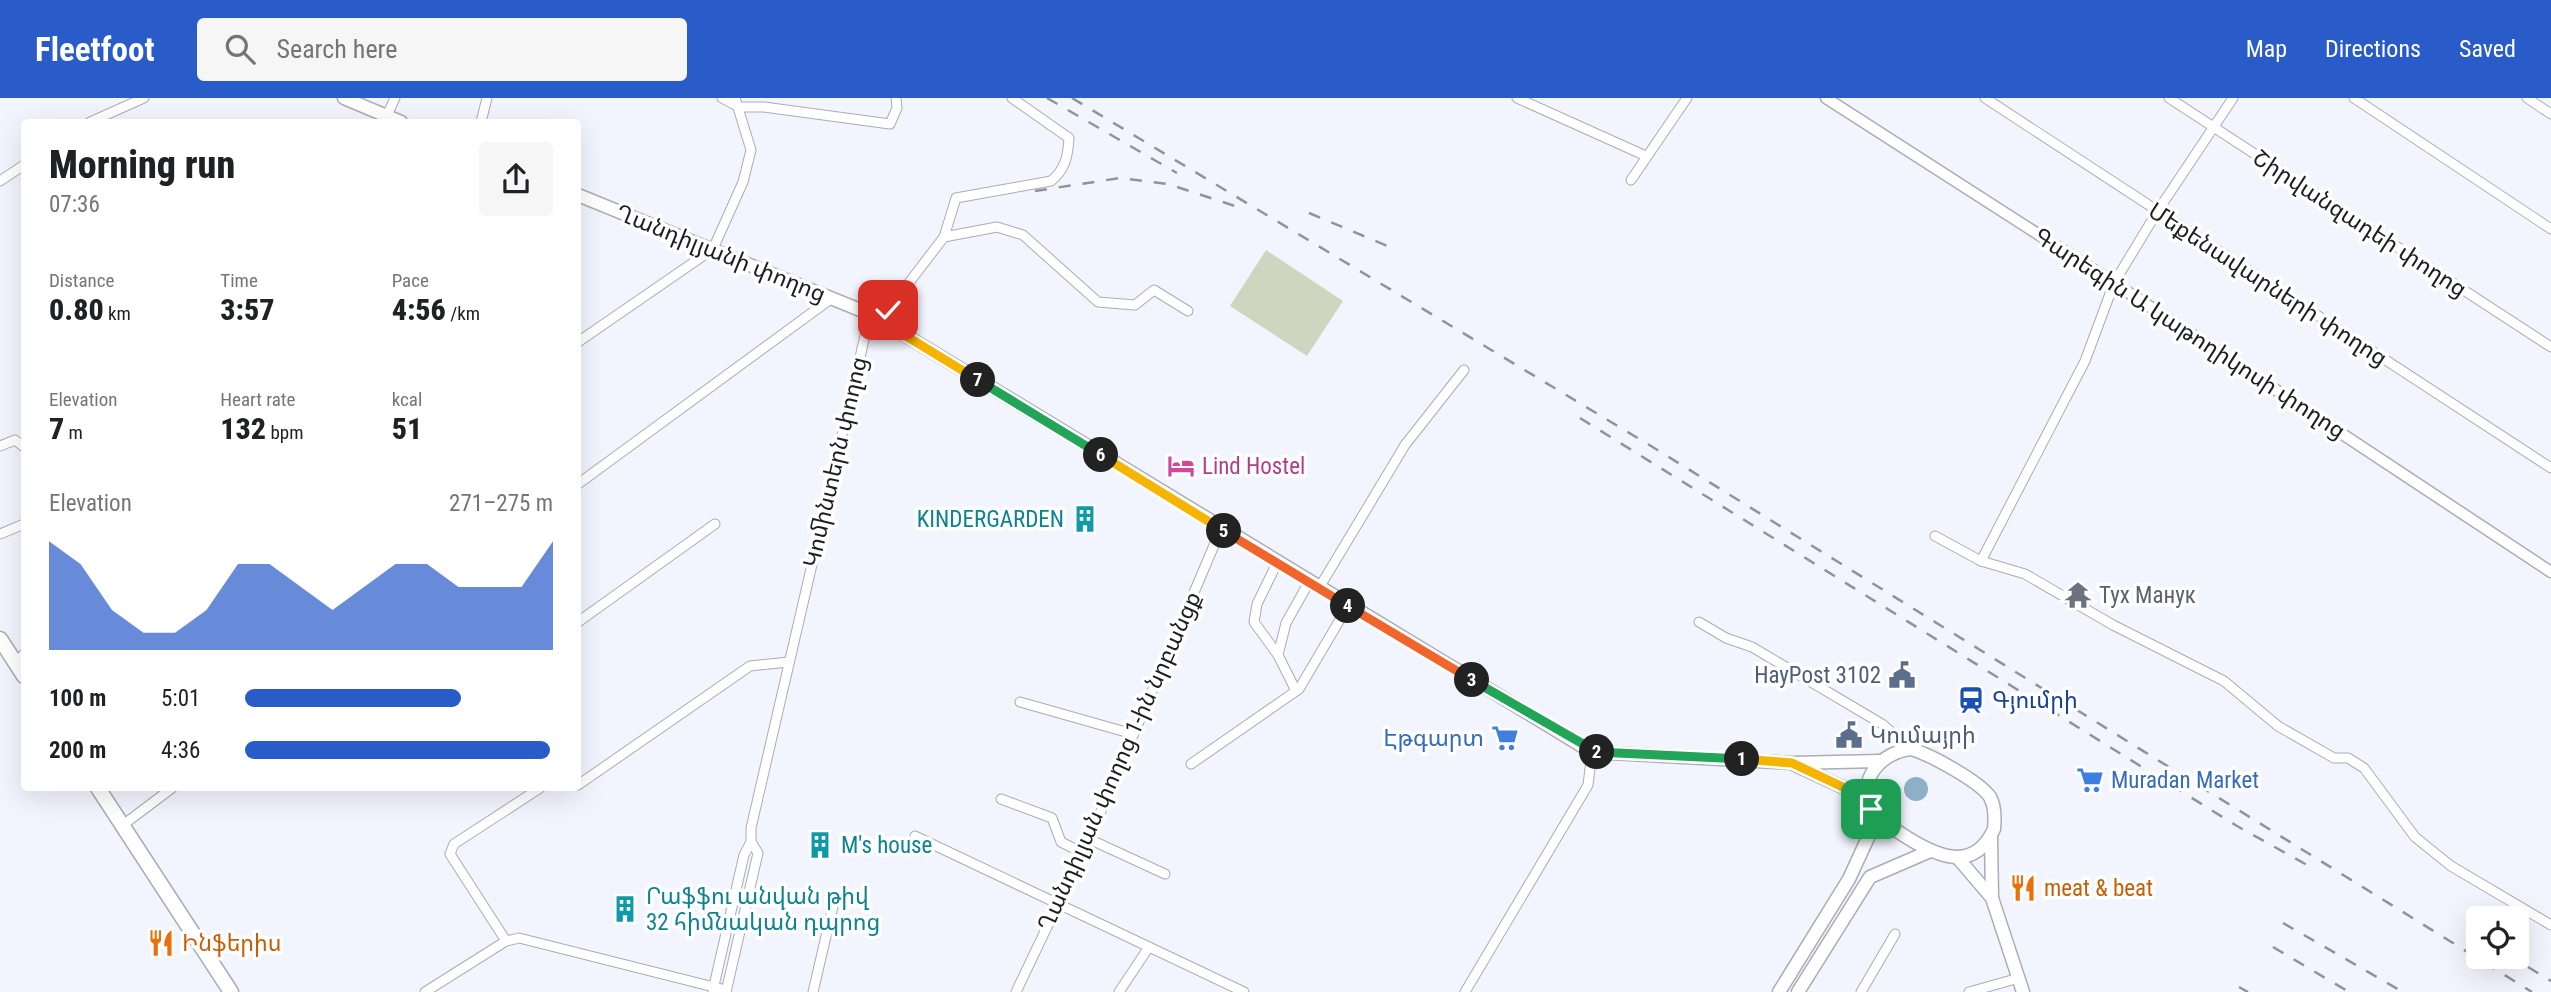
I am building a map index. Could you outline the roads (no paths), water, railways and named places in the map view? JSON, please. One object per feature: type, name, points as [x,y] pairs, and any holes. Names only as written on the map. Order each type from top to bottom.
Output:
[{"type":"highway","points":[[0,639],[20,658]]},
{"type":"highway","points":[[101,791],[231,992]]},
{"type":"main road","points":[[344,98],[385,119]]},
{"type":"main road","name":"Ղանդիլյանի փողոց","points":[[581,196],[870,314],[1592,752],[1792,763],[1880,761]]},
{"type":"main road","points":[[1991,836],[1980,849],[1957,857],[1928,852],[1878,818],[1868,799],[1869,781],[1880,761],[1892,752],[1911,749],[1921,751],[1983,789],[1991,799],[1995,820],[1991,836],[1992,898],[2024,992]]},
{"type":"main road","name":"Ղանդիլյանի փողոց","points":[[1792,763],[1868,799]]},
{"type":"main road","points":[[1779,992],[1849,879],[1878,818]]},
{"type":"main road","points":[[1802,990],[1870,877],[1928,852]]},
{"type":"main road","points":[[1957,857],[1992,898]]},
{"type":"street","points":[[97,119],[144,98]]},
{"type":"street","points":[[385,119],[395,98]]},
{"type":"street","points":[[482,119],[487,98]]},
{"type":"street","points":[[722,98],[737,103],[890,124],[897,108],[896,98]]},
{"type":"street","points":[[870,314],[888,310],[944,237],[956,198],[1051,181],[1061,174],[1068,155],[1069,138],[1012,98]]},
{"type":"street","points":[[1517,98],[1646,156]]},
{"type":"street","points":[[1632,180],[1687,98]]},
{"type":"street","name":"Գարեգին Ա կաթողիկոսի փողոց","points":[[1826,98],[2114,283],[2551,572]]},
{"type":"street","name":"Մեքենավարների փողոց","points":[[1985,98],[2551,468]]},
{"type":"street","name":"Շիրվանզադեի փողոց","points":[[2169,98],[2551,348]]},
{"type":"street","points":[[1981,561],[2085,361],[2114,283],[2157,212],[2233,98]]},
{"type":"street","points":[[2354,98],[2551,229]]},
{"type":"street","points":[[2527,98],[2551,114]]},
{"type":"street","points":[[581,340],[713,249],[743,182],[751,150],[737,103]]},
{"type":"street","points":[[0,181],[21,167]]},
{"type":"street","points":[[944,237],[997,227],[1023,235],[1098,302],[1135,305],[1154,290],[1188,311]]},
{"type":"street","points":[[581,482],[832,299]]},
{"type":"street","name":"Կոմինտերն փողոց","points":[[726,991],[758,853],[751,842],[751,828],[870,314]]},
{"type":"street","points":[[1278,655],[1286,623],[1314,585],[1405,445],[1464,370]]},
{"type":"street","points":[[0,446],[15,440],[21,445]]},
{"type":"street","points":[[581,620],[715,524]]},
{"type":"street","points":[[0,534],[21,525]]},
{"type":"street","name":"Ղանդիլյան փողոց 1-ին նրբանցք","points":[[1016,992],[1083,853],[1221,529]]},
{"type":"street","points":[[1935,536],[1981,561],[2025,574],[2113,625],[2224,681],[2287,732],[2334,758],[2348,758],[2364,768],[2415,837],[2451,866],[2551,925]]},
{"type":"street","points":[[1278,563],[1256,604],[1254,622],[1278,655],[1296,691]]},
{"type":"street","points":[[1191,764],[1296,691],[1348,606]]},
{"type":"street","points":[[1699,622],[1726,638],[1752,647],[1882,724],[1911,749]]},
{"type":"street","points":[[581,783],[750,666],[789,662]]},
{"type":"street","points":[[1020,702],[1133,734]]},
{"type":"street","points":[[1465,992],[1588,785],[1592,752]]},
{"type":"street","points":[[122,825],[168,791]]},
{"type":"street","points":[[506,941],[450,853],[454,844],[535,791]]},
{"type":"street","points":[[1001,799],[1052,818],[1061,842],[1083,853]]},
{"type":"street","points":[[915,836],[1244,992]]},
{"type":"street","points":[[1089,839],[1165,874]]},
{"type":"street","points":[[713,989],[744,855],[751,842]]},
{"type":"street","points":[[813,992],[834,902]]},
{"type":"street","points":[[1861,992],[1895,934]]},
{"type":"street","points":[[425,992],[506,941],[519,938],[726,991]]},
{"type":"street","points":[[1119,992],[1149,947]]},
{"type":"street","points":[[1968,992],[2019,978]]},
{"type":"water","points":[[1916,777],[1927,784],[1928,789],[1921,800],[1916,801],[1905,794],[1904,789],[1911,778]]},
{"type":"railway","points":[[1047,98],[1177,173]]},
{"type":"railway","points":[[1072,98],[1651,446],[2532,992]]},
{"type":"railway","points":[[1035,191],[1120,178],[1168,184],[1235,206]]},
{"type":"railway","points":[[1309,213],[1397,250]]},
{"type":"railway","points":[[1580,418],[2237,826],[2316,870]]},
{"type":"railway","points":[[2283,923],[2403,992]]},
{"type":"railway","points":[[2273,947],[2349,992]]},
{"type":"railway","points":[[2529,968],[2551,981]]},
{"type":"railway","points":[[2239,987],[2248,992]]},
{"type":"place","name":"Lind Hostel","points":[[1181,466]]},
{"type":"place","name":"KINDERGARDEN","points":[[1085,519]]},
{"type":"place","name":"Тух Манук","points":[[2078,595]]},
{"type":"place","name":"HayPost 3102","points":[[1902,675]]},
{"type":"place","name":"Գյումրի","points":[[1971,700]]},
{"type":"place","name":"Կումայրի","points":[[1849,735]]},
{"type":"place","name":"Էթգարտ","points":[[1505,738]]},
{"type":"place","name":"Muradan Market","points":[[2090,780]]},
{"type":"place","name":"M's house","points":[[820,845]]},
{"type":"place","name":"meat & beat","points":[[2023,888]]},
{"type":"place","name":"Րաֆֆու անվան թիվ 32 հիմնական դպրոց","points":[[625,909]]},
{"type":"place","name":"Ինֆերիս","points":[[161,943]]}]
